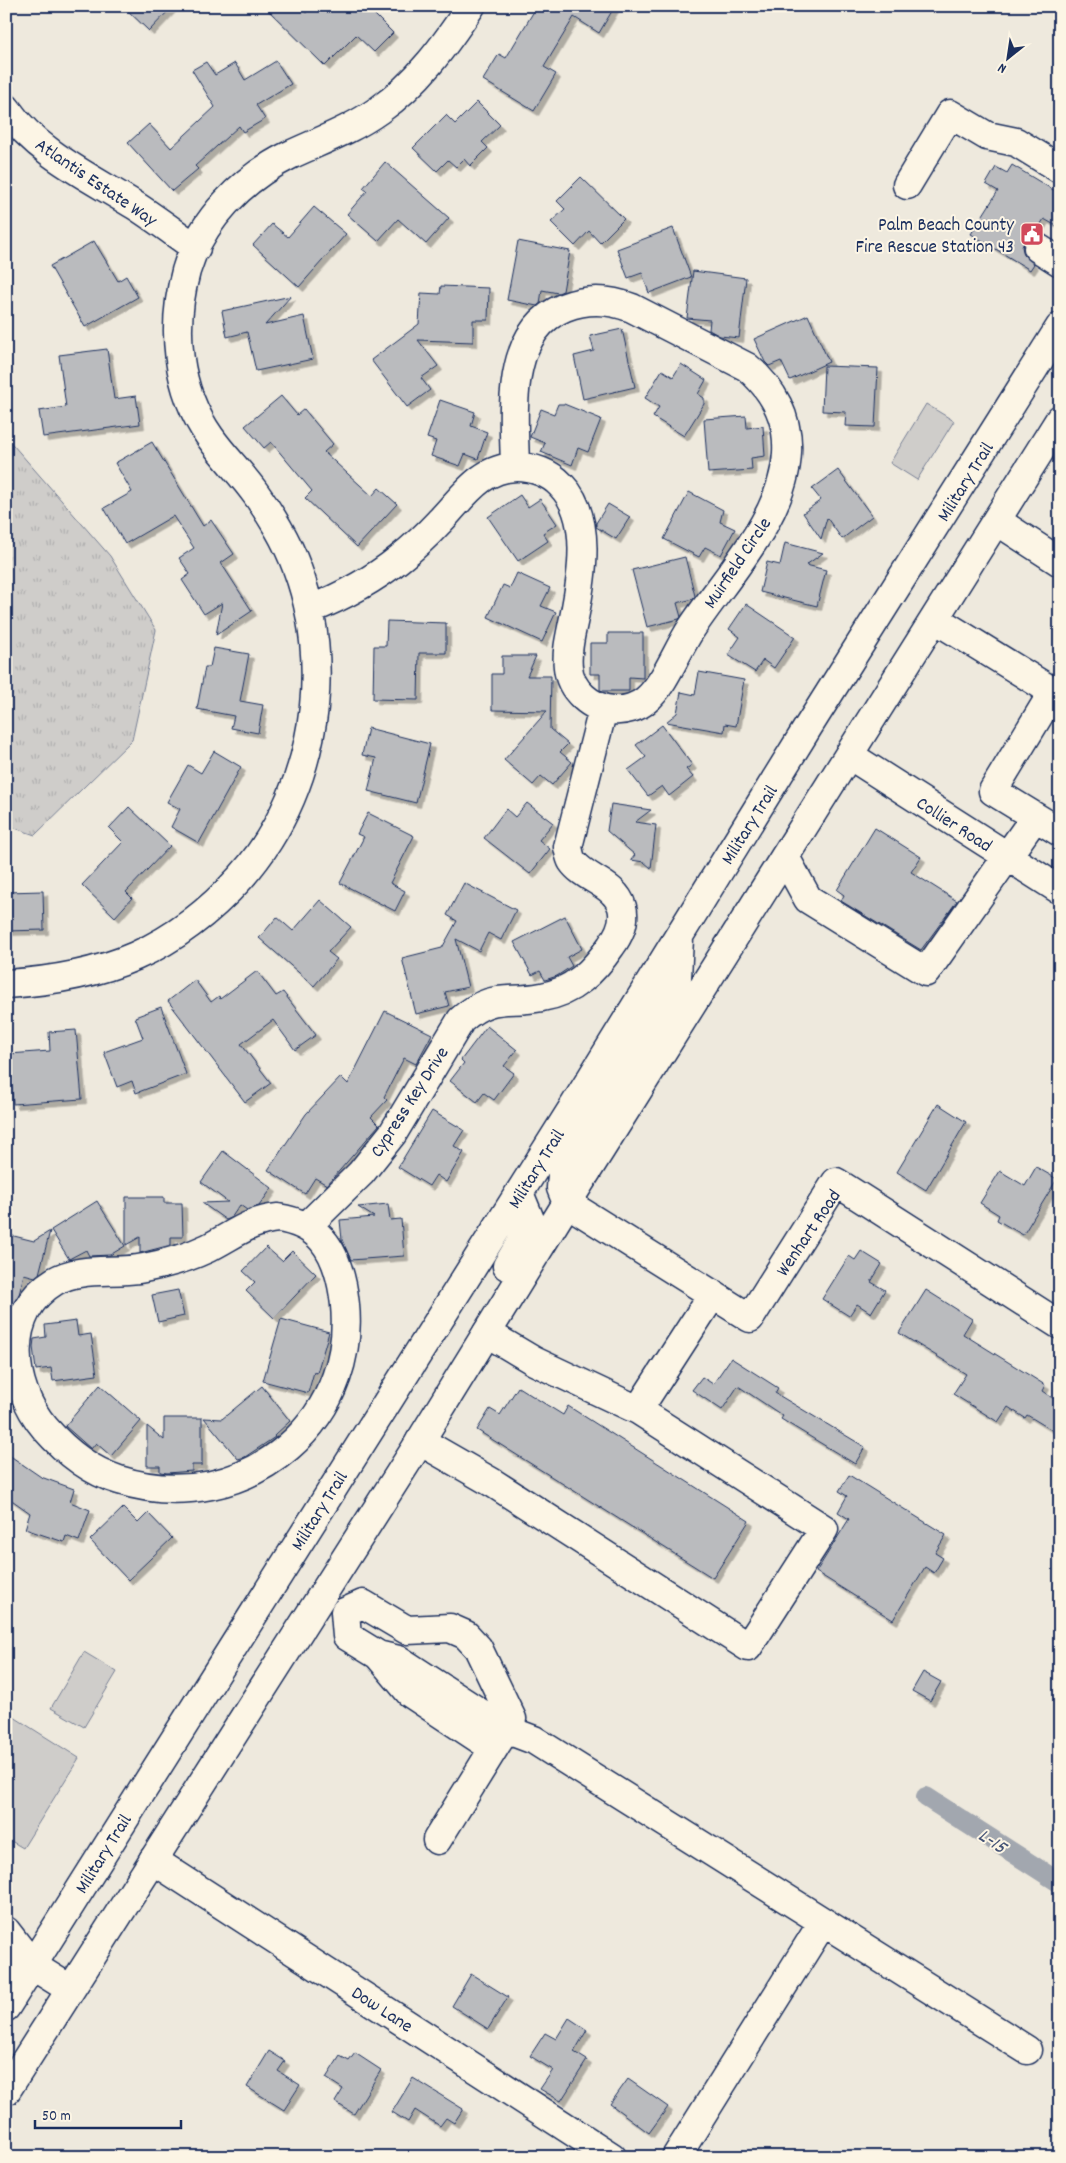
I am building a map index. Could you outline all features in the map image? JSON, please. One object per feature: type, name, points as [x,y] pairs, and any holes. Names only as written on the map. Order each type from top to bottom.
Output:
[{"type":"street","points":[[6,984],[48,982],[89,974],[142,954],[179,933],[222,897],[250,866],[274,831],[293,793],[302,767],[312,726],[316,684],[314,642],[309,610],[292,556],[279,530],[257,494],[209,437],[195,411],[184,384],[178,355],[177,325],[180,296],[188,267],[196,248],[217,213],[230,198],[252,178],[290,155],[342,133],[378,111],[400,94],[430,64],[449,40],[471,6]]},
{"type":"street","name":"Atlantis Estate Way","points":[[6,108],[22,128],[40,145],[196,248]]},
{"type":"street","points":[[907,185],[950,114],[987,136],[1016,142],[1060,169]]},
{"type":"street","name":"Muirfield Circle","points":[[515,467],[514,416],[516,384],[522,353],[528,340],[540,325],[562,308],[576,303],[604,300],[618,303],[733,359],[759,378],[773,397],[783,418],[787,455],[781,485],[770,513],[755,540],[690,630],[655,690],[645,701],[632,708],[618,711],[603,709]]},
{"type":"street","name":"Military Trail","points":[[6,2007],[519,1193],[1060,327]]},
{"type":"street","points":[[6,2091],[427,1430],[567,1203],[1060,419]]},
{"type":"street","points":[[309,610],[336,599],[374,577],[420,541],[476,482],[487,475],[501,469],[515,467],[530,468],[544,472],[557,480],[567,491],[575,504],[579,518],[582,549],[580,582],[567,665],[570,680],[587,702],[603,709]]},
{"type":"street","points":[[997,521],[1060,562]]},
{"type":"street","points":[[935,619],[1056,694],[993,791],[1060,832]]},
{"type":"street","name":"Cypress Key Drive","points":[[306,1226],[361,1173],[393,1132],[460,1020],[472,1010],[485,1003],[499,999],[544,997],[573,986],[600,963],[618,936],[623,922],[622,908],[616,895],[581,870],[571,860],[568,847],[603,709]]},
{"type":"street","name":"Collier Road","points":[[849,755],[1060,890]]},
{"type":"street","points":[[785,858],[808,899],[926,972],[1035,817]]},
{"type":"street","points":[[567,1203],[561,1188],[564,1161],[677,978],[679,937]]},
{"type":"street","name":"Wenhart Road","points":[[567,1203],[750,1318],[836,1182],[1060,1325]]},
{"type":"street","points":[[427,1430],[436,1379],[522,1241],[531,1222],[519,1193]]},
{"type":"street","points":[[278,1218],[293,1220],[306,1226],[318,1235],[328,1246],[339,1272],[345,1299],[346,1318],[342,1355],[334,1382],[322,1407],[306,1429],[286,1449],[252,1472],[226,1482],[198,1489],[170,1490],[152,1488],[116,1479],[91,1468],[66,1450],[44,1427],[12,1370],[21,1320],[36,1296],[54,1282],[81,1272],[128,1270],[177,1260],[208,1248],[249,1224],[263,1219],[278,1218]]},
{"type":"street","points":[[638,1410],[713,1294]]},
{"type":"street","points":[[427,1430],[493,1483],[748,1647],[824,1529],[638,1410],[534,1361],[487,1332]]},
{"type":"street","points":[[321,1597],[345,1612]]},
{"type":"street","points":[[345,1612],[363,1604],[408,1630],[450,1628],[466,1635],[478,1648],[512,1718],[437,1840]]},
{"type":"street","points":[[345,1612],[347,1636],[378,1655],[399,1660],[454,1709],[499,1739],[534,1740],[1027,2050]]},
{"type":"street","points":[[454,1709],[491,1676]]},
{"type":"street","name":"Dow Lane","points":[[153,1860],[612,2157]]},
{"type":"street","points":[[676,2157],[823,1922]]},
{"type":"street","points":[[6,1931],[32,1966]]},
{"type":"street","points":[[6,1960],[32,1966],[70,1989]]},
{"type":"green space","points":[[926,404],[954,421],[917,480],[890,463]]},
{"type":"green space","points":[[6,437],[110,556],[156,630],[132,740],[35,835],[6,825]]},
{"type":"green space","points":[[84,1652],[117,1672],[84,1727],[51,1708]]},
{"type":"green space","points":[[6,1712],[79,1758],[23,1848],[6,1838]]},
{"type":"building","points":[[123,6],[173,6],[149,31]]},
{"type":"building","points":[[264,6],[300,6],[306,13],[312,6],[366,6],[393,33],[374,52],[356,35],[325,66]]},
{"type":"building","points":[[537,6],[615,6],[599,33],[574,17],[544,67],[556,74],[534,111],[483,80],[499,54],[506,58]]},
{"type":"building","points":[[276,61],[291,84],[256,105],[265,119],[243,132],[239,126],[195,166],[198,169],[172,191],[128,143],[149,124],[171,148],[215,107],[192,70],[206,62],[215,75],[235,63],[245,80]]},
{"type":"building","points":[[477,102],[500,125],[482,142],[488,148],[470,166],[464,159],[456,167],[448,160],[437,171],[413,148],[446,115],[455,124]]},
{"type":"building","points":[[385,162],[449,218],[426,244],[398,219],[378,241],[347,214],[367,191],[363,188]]},
{"type":"building","points":[[1012,165],[1060,194],[1060,228],[1044,219],[1035,233],[1030,234],[1025,240],[1022,247],[1024,255],[1034,264],[1030,270],[971,234],[998,191],[986,184],[996,167],[1007,173]]},
{"type":"building","points":[[581,177],[624,219],[600,243],[589,231],[575,246],[551,222],[565,209],[557,201]]},
{"type":"building","points":[[314,207],[346,234],[299,287],[253,245],[272,224],[288,237]]},
{"type":"building","points":[[673,228],[691,277],[649,293],[642,273],[628,278],[617,249]]},
{"type":"building","points":[[94,241],[118,281],[126,276],[138,297],[85,327],[50,266]]},
{"type":"building","points":[[518,241],[570,251],[563,291],[558,293],[542,290],[540,304],[537,306],[507,300]]},
{"type":"building","points":[[693,271],[746,278],[739,338],[720,336],[709,330],[710,320],[687,318]]},
{"type":"building","points":[[441,286],[489,288],[488,320],[473,320],[473,342],[418,340],[438,366],[421,378],[430,390],[407,407],[371,360],[419,324],[421,293],[440,294]]},
{"type":"building","points":[[291,296],[265,325],[304,316],[313,359],[256,371],[247,332],[227,337],[222,311]]},
{"type":"building","points":[[808,315],[829,362],[790,380],[781,361],[769,366],[765,362],[754,339]]},
{"type":"building","points":[[622,329],[635,387],[583,399],[574,356],[594,351],[590,336]]},
{"type":"building","points":[[107,349],[114,399],[136,396],[140,424],[43,437],[39,411],[66,407],[59,355]]},
{"type":"building","points":[[681,364],[706,380],[698,394],[704,398],[704,404],[684,436],[653,417],[659,407],[645,398],[662,370],[673,377]]},
{"type":"building","points":[[824,366],[878,368],[875,427],[845,426],[846,412],[822,411]]},
{"type":"building","points":[[281,396],[297,415],[304,409],[333,444],[324,452],[372,496],[379,488],[397,504],[357,547],[305,498],[312,491],[271,442],[264,448],[245,426]]},
{"type":"building","points":[[440,400],[475,412],[471,426],[487,432],[478,459],[465,454],[460,466],[431,456],[436,441],[427,438]]},
{"type":"building","points":[[558,404],[564,404],[601,419],[588,452],[578,448],[572,465],[541,452],[545,443],[530,437],[541,409],[554,414]]},
{"type":"building","points":[[746,416],[747,428],[763,426],[765,456],[751,458],[752,470],[708,473],[704,419]]},
{"type":"building","points":[[152,442],[203,526],[211,520],[234,554],[221,563],[252,611],[216,635],[222,603],[204,614],[182,580],[190,574],[179,558],[194,548],[173,516],[125,544],[104,508],[132,492],[115,463]]},
{"type":"building","points":[[838,470],[872,516],[842,539],[827,518],[821,539],[803,513],[821,500],[812,489]]},
{"type":"building","points":[[689,492],[723,510],[720,522],[735,529],[721,555],[705,547],[699,557],[664,539]]},
{"type":"building","points":[[520,495],[528,507],[540,499],[557,524],[543,533],[548,541],[518,561],[488,517]]},
{"type":"building","points":[[608,504],[630,517],[616,539],[596,527],[596,523]]},
{"type":"building","points":[[785,543],[823,553],[806,565],[826,570],[817,606],[760,592],[767,562],[780,565]]},
{"type":"building","points":[[685,557],[695,596],[693,599],[677,603],[681,617],[679,619],[647,627],[632,570]]},
{"type":"building","points":[[517,573],[550,588],[541,606],[556,612],[542,642],[488,617],[503,585],[510,588]]},
{"type":"building","points":[[746,604],[795,637],[774,668],[763,660],[755,672],[728,655],[740,637],[729,629]]},
{"type":"building","points":[[387,621],[446,623],[446,653],[419,653],[418,700],[373,699],[374,646],[386,646]]},
{"type":"building","points":[[608,633],[643,633],[643,678],[629,677],[629,691],[600,690],[600,674],[590,674],[590,643],[608,643]]},
{"type":"building","points":[[214,648],[249,654],[240,701],[263,705],[258,733],[231,728],[234,716],[197,709],[205,667],[210,667]]},
{"type":"building","points":[[502,656],[536,656],[527,676],[551,676],[550,729],[568,744],[560,752],[572,762],[552,785],[541,776],[533,785],[504,760],[547,711],[492,710],[492,674],[502,674]]},
{"type":"building","points":[[699,672],[744,680],[736,726],[725,724],[724,732],[666,722],[677,713],[681,692],[695,695]]},
{"type":"building","points":[[662,725],[692,765],[686,769],[693,777],[669,796],[662,786],[648,796],[628,770],[646,757],[636,745]]},
{"type":"building","points":[[368,728],[430,744],[416,803],[368,791],[376,758],[362,755]]},
{"type":"building","points":[[214,751],[241,767],[199,843],[171,827],[180,809],[167,802],[188,765],[201,773]]},
{"type":"building","points":[[527,803],[553,823],[539,840],[550,849],[530,874],[484,838],[506,809],[515,817]]},
{"type":"building","points":[[611,804],[651,810],[635,822],[656,825],[651,868],[644,862],[631,860],[635,855],[607,831]]},
{"type":"building","points":[[129,807],[170,846],[126,892],[132,898],[115,917],[82,885],[123,842],[109,828]]},
{"type":"building","points":[[368,813],[414,836],[390,883],[405,891],[395,911],[340,883],[364,837],[357,834]]},
{"type":"building","points":[[875,828],[921,857],[911,872],[957,901],[921,950],[841,901],[844,895],[837,890]]},
{"type":"building","points":[[464,883],[516,910],[501,940],[488,933],[479,951],[456,939],[468,987],[445,992],[449,1006],[416,1014],[402,958],[442,948],[457,921],[447,915]]},
{"type":"building","points":[[43,891],[44,930],[6,931],[6,892]]},
{"type":"building","points":[[320,900],[351,927],[328,952],[337,959],[314,986],[259,938],[277,917],[293,931]]},
{"type":"building","points":[[565,916],[582,949],[567,957],[572,966],[557,976],[545,980],[540,971],[532,975],[514,942]]},
{"type":"building","points":[[257,971],[276,996],[283,992],[316,1035],[295,1050],[273,1020],[241,1044],[271,1083],[245,1102],[168,1001],[195,980],[211,1002],[219,996],[220,999]]},
{"type":"building","points":[[161,1007],[186,1074],[136,1093],[132,1081],[117,1087],[104,1052],[143,1038],[135,1017]]},
{"type":"building","points":[[385,1011],[432,1034],[416,1064],[404,1058],[384,1097],[387,1100],[371,1117],[379,1125],[327,1185],[315,1178],[305,1194],[268,1170],[306,1114],[341,1077],[348,1084]]},
{"type":"building","points":[[487,1026],[517,1050],[504,1066],[514,1073],[494,1100],[484,1093],[477,1102],[450,1081],[464,1063],[461,1060]]},
{"type":"building","points":[[76,1030],[82,1099],[13,1104],[9,1054],[50,1051],[49,1032]]},
{"type":"building","points":[[938,1104],[966,1122],[926,1190],[897,1172]]},
{"type":"building","points":[[432,1111],[464,1130],[454,1146],[464,1152],[446,1182],[436,1175],[429,1186],[398,1167]]},
{"type":"building","points":[[223,1151],[272,1188],[259,1206],[247,1210],[240,1205],[231,1218],[226,1220],[202,1203],[228,1202],[201,1182]]},
{"type":"building","points":[[1036,1167],[1057,1179],[1023,1235],[997,1220],[999,1215],[980,1203],[1000,1171],[1025,1186]]},
{"type":"building","points":[[126,1197],[164,1197],[164,1203],[182,1203],[183,1237],[171,1237],[171,1245],[140,1253],[140,1237],[126,1245]]},
{"type":"building","points":[[97,1201],[125,1246],[110,1255],[89,1256],[86,1250],[69,1259],[51,1230]]},
{"type":"building","points":[[388,1204],[390,1220],[401,1219],[404,1256],[351,1260],[342,1240],[340,1220],[374,1217],[358,1207]]},
{"type":"building","points":[[50,1231],[39,1274],[35,1277],[24,1274],[19,1295],[11,1306],[6,1320],[6,1234],[34,1241]]},
{"type":"building","points":[[266,1247],[282,1261],[292,1251],[316,1274],[274,1318],[246,1291],[255,1282],[243,1271]]},
{"type":"building","points":[[861,1251],[882,1264],[871,1282],[885,1290],[871,1313],[857,1304],[849,1316],[822,1299],[849,1256],[855,1260]]},
{"type":"building","points":[[178,1290],[184,1316],[158,1322],[152,1295]]},
{"type":"building","points":[[926,1290],[972,1319],[963,1334],[1045,1385],[1042,1391],[1060,1403],[1060,1435],[1027,1415],[1025,1418],[1008,1407],[998,1422],[953,1394],[966,1374],[899,1333]]},
{"type":"building","points":[[281,1319],[329,1332],[317,1373],[314,1372],[308,1393],[263,1381]]},
{"type":"building","points":[[76,1321],[78,1336],[91,1334],[97,1375],[53,1381],[51,1368],[36,1370],[33,1347],[34,1339],[46,1337],[45,1325]]},
{"type":"building","points":[[731,1358],[778,1388],[775,1393],[865,1447],[855,1464],[781,1419],[783,1416],[738,1386],[722,1410],[692,1390],[702,1377],[713,1384]]},
{"type":"building","points":[[100,1385],[141,1421],[111,1456],[96,1443],[91,1449],[65,1426]]},
{"type":"building","points":[[262,1386],[290,1421],[275,1437],[245,1457],[238,1459],[204,1418],[222,1419]]},
{"type":"building","points":[[518,1387],[563,1415],[568,1406],[749,1521],[713,1578],[477,1430],[490,1409],[500,1415]]},
{"type":"building","points":[[164,1418],[202,1418],[202,1465],[192,1465],[192,1471],[167,1473],[160,1472],[160,1466],[147,1466],[147,1426],[164,1440]]},
{"type":"building","points":[[6,1453],[41,1477],[74,1489],[70,1502],[90,1510],[79,1541],[66,1536],[64,1542],[25,1529],[30,1513],[6,1496]]},
{"type":"building","points":[[849,1475],[946,1535],[935,1553],[943,1558],[934,1573],[925,1567],[893,1620],[816,1572],[849,1519],[838,1512],[847,1496],[839,1491]]},
{"type":"building","points":[[123,1508],[138,1523],[148,1513],[172,1538],[128,1580],[90,1540]]},
{"type":"building","points":[[923,1672],[941,1682],[930,1701],[912,1691]]},
{"type":"building","points":[[471,1974],[508,1997],[488,2029],[452,2006]]},
{"type":"building","points":[[569,2018],[587,2030],[574,2052],[587,2060],[561,2101],[540,2089],[553,2070],[530,2056],[545,2033],[556,2039]]},
{"type":"building","points":[[269,2051],[285,2061],[278,2071],[300,2085],[284,2110],[247,2087]]},
{"type":"building","points":[[355,2053],[381,2070],[354,2114],[335,2102],[343,2089],[326,2078],[340,2056],[349,2061]]},
{"type":"building","points":[[413,2078],[463,2109],[454,2123],[446,2118],[440,2126],[415,2110],[408,2122],[392,2112]]},
{"type":"building","points":[[628,2079],[668,2107],[649,2133],[610,2104]]},
{"type":"waterway","name":"L-15","points":[[926,1797],[1060,1883]]},
{"type":"place","name":"Palm Beach County Fire Rescue Station 43","points":[[1032,234]]}]
